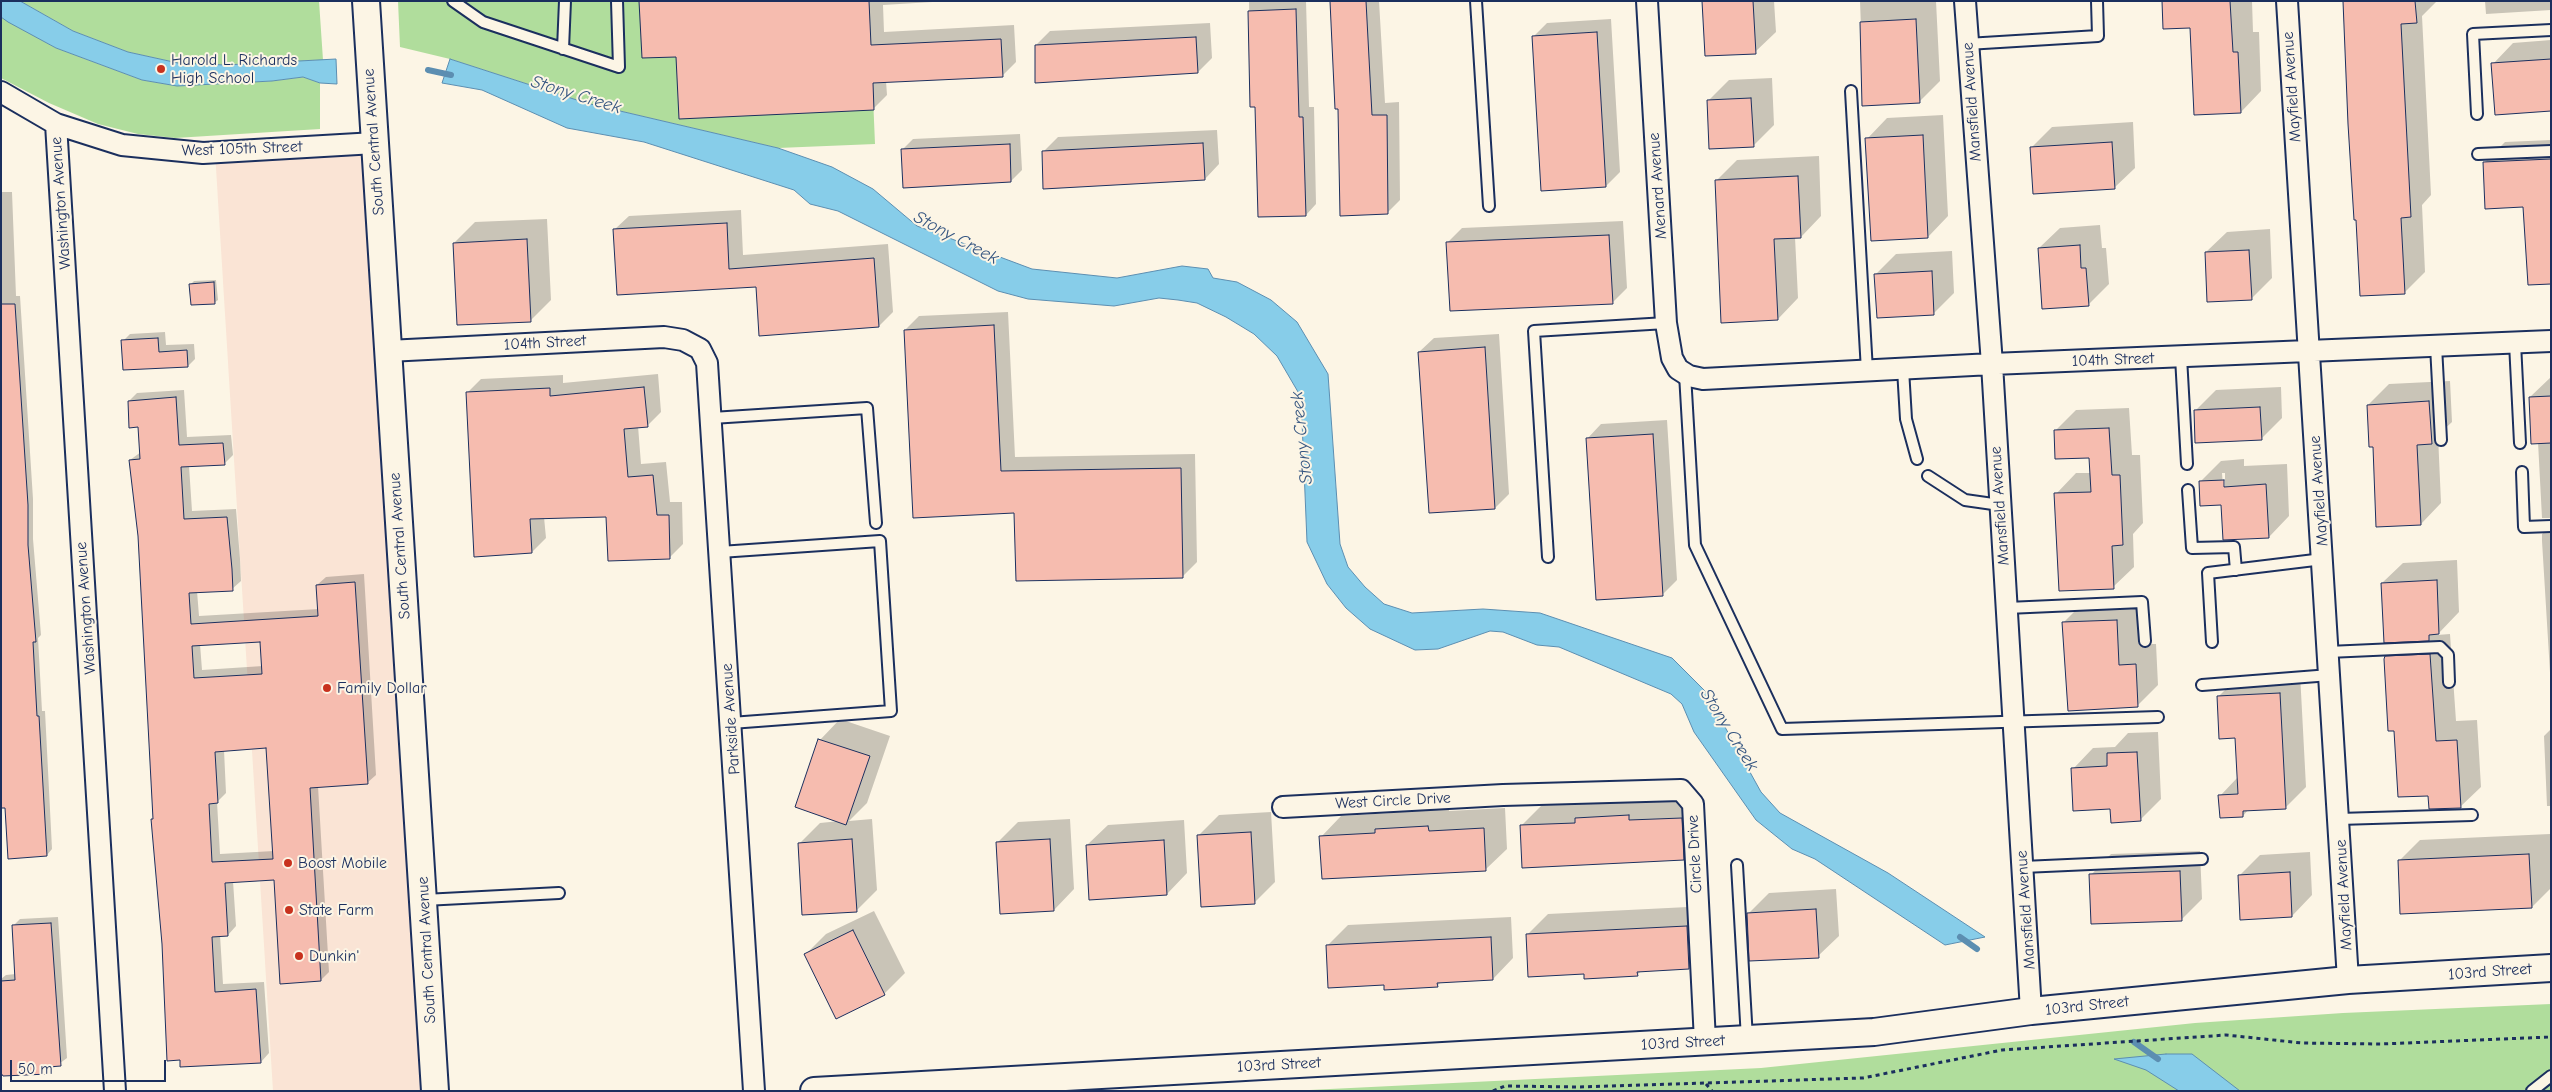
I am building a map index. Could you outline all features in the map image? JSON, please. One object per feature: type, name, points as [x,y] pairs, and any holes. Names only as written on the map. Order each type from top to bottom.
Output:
[{"type":"street","name":"South Central Avenue","points":[[366,1],[435,1091]]},
{"type":"street","name":"Menard Avenue","points":[[1646,1],[1666,323],[1672,358],[1682,372]]},
{"type":"street","name":"Mansfield Avenue","points":[[1965,1],[1992,364],[2031,1011]]},
{"type":"street","name":"Mayfield Avenue","points":[[2286,1],[2323,559],[2348,980]]},
{"type":"street","name":"West 105th Street","points":[[1,92],[56,124],[122,145],[203,153],[375,143]]},
{"type":"street","name":"Washington Avenue","points":[[56,124],[115,1091]]},
{"type":"street","name":"104th Street","points":[[388,351],[664,337],[683,340],[700,348]]},
{"type":"street","name":"104th Street","points":[[1682,372],[1702,379],[1992,364],[2309,353],[2551,341]]},
{"type":"street","name":"Parkside Avenue","points":[[700,348],[708,363],[712,418],[754,1091]]},
{"type":"street","name":"Circle Drive","points":[[1503,796],[1681,790],[1693,804],[1705,1041]]},
{"type":"street","name":"West Circle Drive","points":[[1283,807],[1503,796]]},
{"type":"street","name":"103rd Street","points":[[814,1091],[1071,1084],[1705,1041],[1874,1032],[2031,1011],[2348,980],[2551,968]]},
{"type":"lane","points":[[452,1],[483,22],[619,67],[617,1]]},
{"type":"lane","points":[[563,49],[565,1]]},
{"type":"lane","points":[[1476,1],[1489,206]]},
{"type":"lane","points":[[1967,44],[2098,36],[2097,1]]},
{"type":"lane","points":[[2477,114],[2473,34],[2551,30]]},
{"type":"lane","points":[[1851,91],[1867,371]]},
{"type":"lane","points":[[2478,154],[2551,151]]},
{"type":"lane","points":[[1548,557],[1534,331],[1666,323]]},
{"type":"lane","points":[[2515,343],[2520,443]]},
{"type":"lane","points":[[2436,346],[2441,440]]},
{"type":"lane","points":[[2181,357],[2187,464]]},
{"type":"lane","points":[[1903,369],[1906,418],[1917,459]]},
{"type":"lane","points":[[1682,372],[1695,545],[1782,729],[2158,717]]},
{"type":"lane","points":[[712,418],[867,408],[876,523]]},
{"type":"lane","points":[[2522,472],[2524,526],[2551,526]]},
{"type":"lane","points":[[1928,476],[1965,500],[2000,506]]},
{"type":"lane","points":[[2188,490],[2192,548],[2234,548],[2236,570]]},
{"type":"lane","points":[[720,552],[880,542],[890,711],[731,723]]},
{"type":"lane","points":[[2212,642],[2208,573],[2323,559]]},
{"type":"lane","points":[[2007,608],[2142,602],[2145,641]]},
{"type":"lane","points":[[2328,652],[2440,647],[2448,654],[2449,682]]},
{"type":"lane","points":[[2202,685],[2330,675]]},
{"type":"lane","points":[[2339,819],[2472,815]]},
{"type":"lane","points":[[2023,867],[2202,859]]},
{"type":"lane","points":[[1737,865],[1748,1040]]},
{"type":"lane","points":[[424,900],[559,893]]},
{"type":"lane","points":[[2532,1091],[2551,1076]]},
{"type":"path","points":[[1494,1091],[1505,1086],[1578,1087],[1863,1078],[2002,1050],[2226,1035],[2302,1043],[2381,1044],[2551,1037]]},
{"type":"path","points":[[1706,1083],[1712,1091]]},
{"type":"shaded area","points":[[375,143],[435,1091],[273,1091],[215,152]]},
{"type":"green space","points":[[20,1],[319,1],[323,60],[225,65],[178,63],[128,52],[73,31]]},
{"type":"green space","points":[[398,1],[869,1],[875,144],[778,148],[586,103],[450,59],[400,47]]},
{"type":"green space","points":[[1,17],[56,48],[142,80],[177,86],[272,81],[303,77],[320,83],[320,129],[175,138],[138,134],[98,124],[49,103],[1,78]]},
{"type":"green space","points":[[2551,1004],[2551,1091],[1289,1091],[1761,1068],[2195,1023],[2343,1013]]},
{"type":"water","points":[[1,1],[20,1],[73,31],[128,52],[178,63],[225,65],[336,59],[337,84],[320,83],[303,77],[272,81],[177,86],[142,80],[56,48],[8,22],[1,17]]},
{"type":"water","points":[[450,59],[586,103],[778,148],[832,167],[873,189],[917,226],[1032,269],[1117,278],[1182,266],[1208,269],[1213,278],[1237,282],[1271,300],[1297,322],[1328,374],[1340,544],[1348,567],[1365,587],[1384,604],[1412,613],[1483,609],[1540,613],[1672,658],[1705,691],[1761,792],[1780,813],[1888,873],[1985,937],[1945,945],[1815,859],[1792,849],[1756,820],[1694,732],[1682,704],[1671,694],[1559,647],[1537,645],[1503,632],[1490,631],[1438,649],[1415,650],[1370,629],[1346,608],[1327,584],[1307,542],[1301,397],[1277,356],[1254,334],[1226,317],[1197,303],[1178,300],[1159,298],[1114,306],[1028,299],[998,291],[838,211],[810,204],[794,190],[644,142],[567,128],[482,90],[442,83]]},
{"type":"water","points":[[2166,1054],[2192,1054],[2240,1091],[2179,1091],[2146,1070],[2114,1059]]},
{"type":"building","points":[[639,1],[869,1],[871,45],[1001,39],[1003,77],[873,83],[874,110],[679,119],[676,57],[642,58]]},
{"type":"building","points":[[1330,1],[1366,1],[1372,115],[1387,115],[1388,214],[1340,216],[1338,109],[1335,109]]},
{"type":"building","points":[[1702,1],[1753,1],[1756,54],[1705,56]]},
{"type":"building","points":[[2162,1],[2230,1],[2233,52],[2238,52],[2241,113],[2194,115],[2190,28],[2163,29]]},
{"type":"building","points":[[2343,1],[2415,1],[2417,23],[2401,24],[2411,217],[2401,218],[2405,294],[2360,296],[2348,124]]},
{"type":"building","points":[[1296,9],[1299,117],[1303,117],[1306,216],[1258,217],[1255,107],[1250,107],[1248,11]]},
{"type":"building","points":[[1916,19],[1920,103],[1862,106],[1860,22]]},
{"type":"building","points":[[1597,32],[1606,187],[1541,191],[1532,36]]},
{"type":"building","points":[[1196,37],[1198,73],[1035,83],[1035,45]]},
{"type":"building","points":[[2551,59],[2551,111],[2495,115],[2491,63]]},
{"type":"building","points":[[1751,98],[1754,147],[1709,149],[1707,100]]},
{"type":"building","points":[[1923,135],[1928,238],[1871,241],[1865,138]]},
{"type":"building","points":[[2112,142],[2115,189],[2033,194],[2030,147]]},
{"type":"building","points":[[1203,143],[1205,180],[1043,189],[1042,151]]},
{"type":"building","points":[[1010,144],[1011,182],[903,188],[901,149]]},
{"type":"building","points":[[2551,159],[2551,284],[2528,285],[2523,207],[2485,209],[2483,162]]},
{"type":"building","points":[[1798,176],[1801,238],[1774,239],[1778,320],[1721,323],[1715,180]]},
{"type":"building","points":[[727,223],[729,269],[874,258],[879,327],[759,336],[756,287],[617,295],[613,229]]},
{"type":"building","points":[[1609,235],[1613,304],[1450,311],[1446,242]]},
{"type":"building","points":[[527,239],[531,322],[457,325],[453,243]]},
{"type":"building","points":[[2080,245],[2081,268],[2086,268],[2089,306],[2042,309],[2038,248]]},
{"type":"building","points":[[2249,250],[2252,300],[2207,302],[2205,252]]},
{"type":"building","points":[[1932,271],[1934,315],[1877,318],[1874,274]]},
{"type":"building","points":[[214,282],[215,304],[191,305],[189,284]]},
{"type":"building","points":[[1,304],[15,304],[28,505],[28,545],[36,642],[33,642],[37,716],[39,716],[47,856],[8,859],[5,808],[1,808]]},
{"type":"building","points":[[994,325],[1001,471],[1181,468],[1183,578],[1016,581],[1014,513],[913,518],[904,330]]},
{"type":"building","points":[[158,338],[159,352],[187,350],[188,367],[123,370],[121,340]]},
{"type":"building","points":[[1485,347],[1495,509],[1429,513],[1418,352]]},
{"type":"building","points":[[644,387],[648,427],[624,429],[628,477],[653,475],[657,515],[669,515],[670,559],[608,561],[606,517],[530,519],[532,553],[474,557],[466,392],[550,388],[550,396]]},
{"type":"building","points":[[2551,396],[2551,443],[2531,444],[2529,397]]},
{"type":"building","points":[[176,397],[179,445],[223,443],[225,465],[181,467],[184,519],[227,517],[232,569],[233,591],[189,593],[191,624],[318,616],[316,585],[355,582],[368,784],[310,788],[321,981],[280,984],[274,880],[225,883],[228,936],[212,937],[215,992],[256,989],[261,1063],[180,1067],[180,1060],[167,1061],[162,944],[151,819],[153,819],[138,536],[129,460],[140,459],[138,427],[129,428],[128,401]],"holes":[[[260,642],[262,674],[194,678],[192,646]],[[266,748],[273,859],[212,862],[209,804],[218,803],[215,752]]]},
{"type":"building","points":[[2429,401],[2432,444],[2417,445],[2421,525],[2376,527],[2373,447],[2369,447],[2367,405]]},
{"type":"building","points":[[2260,407],[2262,440],[2195,443],[2194,410]]},
{"type":"building","points":[[2109,428],[2112,475],[2120,475],[2123,545],[2112,546],[2114,589],[2059,591],[2054,493],[2091,492],[2089,458],[2055,459],[2054,430]]},
{"type":"building","points":[[1653,434],[1663,596],[1596,600],[1586,438]]},
{"type":"building","points":[[2224,480],[2224,487],[2266,484],[2269,538],[2223,540],[2221,505],[2200,506],[2199,481]]},
{"type":"building","points":[[2437,580],[2439,634],[2429,635],[2429,641],[2384,643],[2381,583]]},
{"type":"building","points":[[2117,620],[2119,665],[2136,664],[2138,707],[2068,711],[2062,622]]},
{"type":"building","points":[[2430,654],[2436,741],[2457,740],[2461,808],[2429,809],[2428,796],[2398,797],[2394,731],[2388,731],[2384,659],[2385,656]]},
{"type":"building","points":[[2280,693],[2286,809],[2243,811],[2243,817],[2220,818],[2218,795],[2238,794],[2235,738],[2219,739],[2217,696]]},
{"type":"building","points":[[818,739],[870,756],[846,825],[795,807]]},
{"type":"building","points":[[2137,752],[2141,821],[2111,823],[2110,809],[2073,811],[2071,768],[2107,766],[2107,753]]},
{"type":"building","points":[[1629,815],[1629,820],[1682,818],[1684,860],[1522,868],[1520,825],[1575,823],[1575,818]]},
{"type":"building","points":[[1428,826],[1429,831],[1484,828],[1486,871],[1322,879],[1319,836],[1375,833],[1375,829]]},
{"type":"building","points":[[1251,832],[1255,904],[1201,907],[1197,835]]},
{"type":"building","points":[[852,839],[857,912],[802,915],[798,843]]},
{"type":"building","points":[[1050,839],[1054,911],[1000,914],[996,842]]},
{"type":"building","points":[[1164,840],[1167,895],[1089,900],[1086,845]]},
{"type":"building","points":[[2529,854],[2532,908],[2400,914],[2398,860]]},
{"type":"building","points":[[2180,871],[2182,921],[2091,924],[2089,874]]},
{"type":"building","points":[[2290,872],[2292,917],[2240,920],[2238,875]]},
{"type":"building","points":[[1816,909],[1819,958],[1749,961],[1747,913]]},
{"type":"building","points":[[51,923],[61,1066],[48,1067],[48,1074],[3,1076],[1,1073],[1,981],[15,980],[12,925]]},
{"type":"building","points":[[1687,926],[1689,969],[1637,972],[1638,976],[1584,979],[1584,974],[1528,977],[1526,934]]},
{"type":"building","points":[[853,930],[885,995],[836,1019],[804,954]]},
{"type":"building","points":[[1491,937],[1493,980],[1437,983],[1438,987],[1384,990],[1384,985],[1328,988],[1326,945]]},
{"type":"waterway","name":"Stony Creek","points":[[428,70],[451,75]]},
{"type":"waterway","name":"Stony Creek","points":[[1960,937],[1977,949]]},
{"type":"waterway","name":"Stony Creek","points":[[2134,1042],[2158,1059]]},
{"type":"place","name":"Harold L. Richards High School","points":[[161,69]]},
{"type":"place","name":"Family Dollar","points":[[327,688]]},
{"type":"place","name":"Boost Mobile","points":[[288,863]]},
{"type":"place","name":"State Farm","points":[[289,910]]},
{"type":"place","name":"Dunkin'","points":[[299,956]]}]
